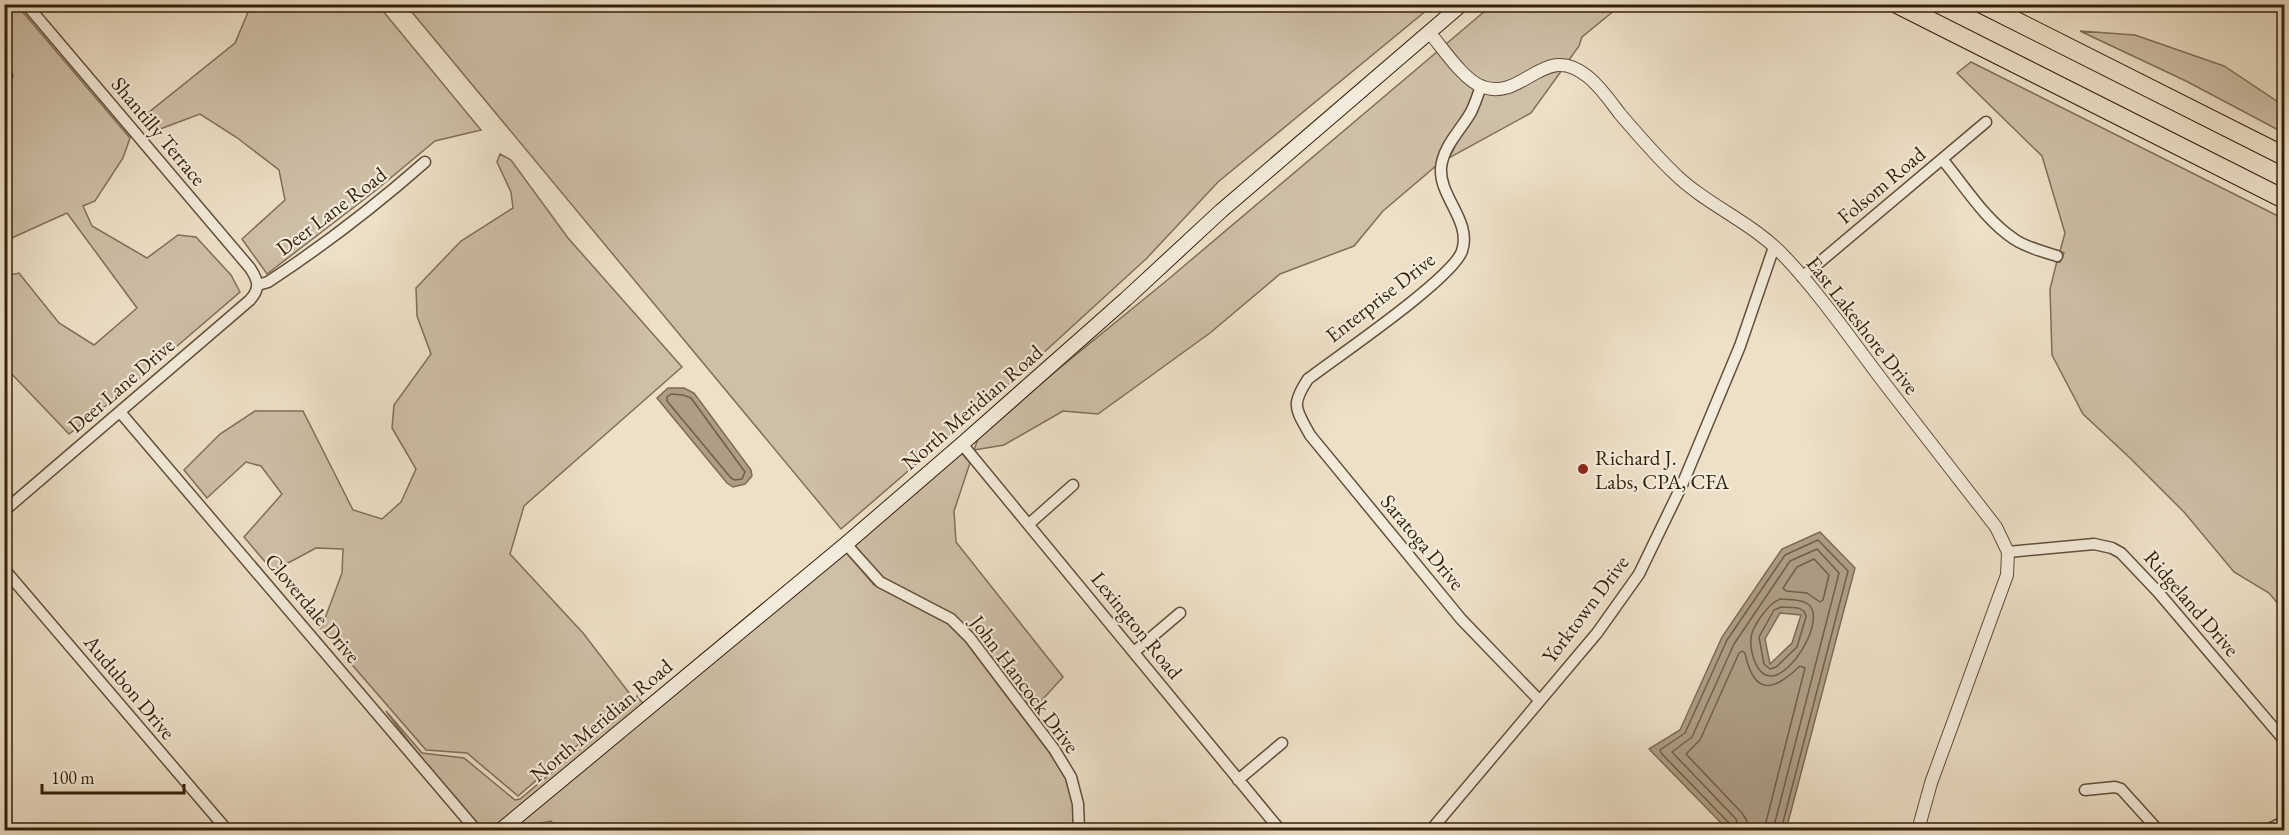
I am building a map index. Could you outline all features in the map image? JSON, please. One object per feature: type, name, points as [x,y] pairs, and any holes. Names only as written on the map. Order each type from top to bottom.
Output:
[{"type":"highway","points":[[1897,4],[2284,199]]},
{"type":"highway","points":[[1982,4],[2284,156]]},
{"type":"main road","name":"North Meridian Road","points":[[501,831],[846,544],[1150,278],[1221,211],[1462,4]]},
{"type":"street","name":"Shantilly Terrace","points":[[26,4],[250,268],[258,285]]},
{"type":"street","points":[[1429,32],[1462,71],[1481,86]]},
{"type":"street","name":"East Lakeshore Drive","points":[[1481,86],[1510,87],[1554,64],[1569,65],[1578,69],[1600,88],[1642,139],[1675,174],[1760,234],[1802,277],[1996,527],[2008,552]]},
{"type":"street","name":"Enterprise Drive","points":[[1296,397],[1308,379],[1424,291],[1442,276],[1461,254],[1462,228],[1448,196],[1441,169],[1448,147],[1472,110],[1481,86]]},
{"type":"street","name":"Folsom Road","points":[[1802,277],[1986,122]]},
{"type":"street","points":[[1942,159],[1995,224],[2030,248],[2057,256]]},
{"type":"street","name":"Deer Lane Road","points":[[258,285],[268,282],[320,247],[390,194],[424,162]]},
{"type":"street","name":"Yorktown Drive","points":[[1431,831],[1597,633],[1639,574],[1744,338],[1774,247]]},
{"type":"street","name":"Deer Lane Drive","points":[[4,511],[250,300],[256,294],[258,285]]},
{"type":"street","name":"Saratoga Drive","points":[[1296,397],[1297,412],[1310,435],[1461,619],[1539,700]]},
{"type":"street","name":"Cloverdale Drive","points":[[120,412],[476,831]]},
{"type":"street","name":"Lexington Road","points":[[962,444],[1280,831]]},
{"type":"street","points":[[1029,524],[1073,486]]},
{"type":"street","name":"John Hancock Drive","points":[[846,544],[880,582],[951,619],[970,638],[1054,749],[1071,777],[1078,804],[1079,831]]},
{"type":"street","name":"Ridgeland Drive","points":[[2008,552],[2094,544],[2121,553],[2158,592],[2284,740]]},
{"type":"street","points":[[1918,831],[1931,783],[2007,575],[2008,552]]},
{"type":"street","name":"Audubon Drive","points":[[4,569],[227,831]]},
{"type":"street","points":[[1134,652],[1180,613]]},
{"type":"street","points":[[1238,780],[1282,743]]},
{"type":"street","points":[[2085,790],[2115,787],[2121,789],[2158,831]]},
{"type":"street","points":[[2267,831],[2284,822]]},
{"type":"shaded area","points":[[16,4],[130,138],[123,158],[95,201],[83,206],[92,226],[147,258],[178,235],[196,237],[231,275],[240,292],[120,395],[69,434],[5,367],[5,276],[19,273],[59,323],[94,345],[137,308],[67,213],[5,241],[5,102],[13,75],[5,57],[5,5]]},
{"type":"shaded area","points":[[251,5],[378,5],[481,130],[435,141],[375,191],[267,274],[242,239],[285,200],[279,170],[236,137],[200,114],[160,129],[148,113],[235,43]]},
{"type":"shaded area","points":[[406,5],[1433,5],[1218,182],[1147,258],[1017,377],[841,529]]},
{"type":"shaded area","points":[[1492,5],[1621,5],[1582,37],[1579,46],[1569,60],[1546,63],[1514,79],[1493,83],[1482,80],[1472,73],[1446,44]]},
{"type":"shaded area","points":[[2080,31],[2135,35],[2224,66],[2284,106],[2284,133],[2186,81]]},
{"type":"shaded area","points":[[1438,51],[1475,89],[1467,108],[1437,165],[1383,211],[1354,246],[1280,274],[1210,333],[1098,414],[1063,411],[1004,445],[974,450],[979,436],[1013,406],[1165,282]]},
{"type":"shaded area","points":[[1971,62],[2284,219],[2284,421],[2280,426],[2284,452],[2277,475],[2284,499],[2284,611],[2269,593],[2234,572],[2184,512],[2083,414],[2052,355],[2050,289],[2057,261],[2060,262],[2064,253],[2060,251],[2065,233],[2042,156],[1957,73]]},
{"type":"shaded area","points":[[1562,70],[1531,113],[1449,158],[1484,92]]},
{"type":"shaded area","points":[[500,154],[511,160],[568,238],[682,367],[524,506],[510,554],[583,633],[633,698],[518,796],[467,753],[426,750],[321,629],[342,573],[343,549],[316,548],[273,571],[244,537],[282,494],[261,466],[246,462],[207,498],[184,470],[220,434],[255,411],[303,411],[353,510],[382,519],[401,502],[416,469],[392,428],[394,405],[431,354],[417,316],[416,288],[461,241],[513,208],[511,192],[497,162]]},
{"type":"shaded area","points":[[961,452],[970,463],[954,511],[956,542],[1063,677],[1032,711],[974,635],[954,615],[884,578],[853,544]]},
{"type":"shaded area","points":[[845,551],[874,585],[947,623],[966,642],[1049,752],[1066,779],[1073,805],[1073,830],[613,830],[600,826],[595,830],[559,830],[551,821],[508,830]]},
{"type":"shaded area","points":[[637,696],[644,705],[493,830],[483,830],[414,749],[386,711],[422,753],[464,758],[515,800],[520,799],[636,702]]},
{"type":"water","points":[[668,388],[684,388],[694,393],[751,470],[752,476],[745,484],[733,487],[727,483],[657,398]]},
{"type":"water","points":[[1820,532],[1855,568],[1786,830],[1728,830],[1649,749],[1680,730],[1722,637],[1782,549]],"holes":[[[1780,613],[1801,615],[1792,643],[1770,664],[1765,639]]]},
{"type":"place","name":"Richard J. Labs, CPA, CFA","points":[[1583,469]]}]
